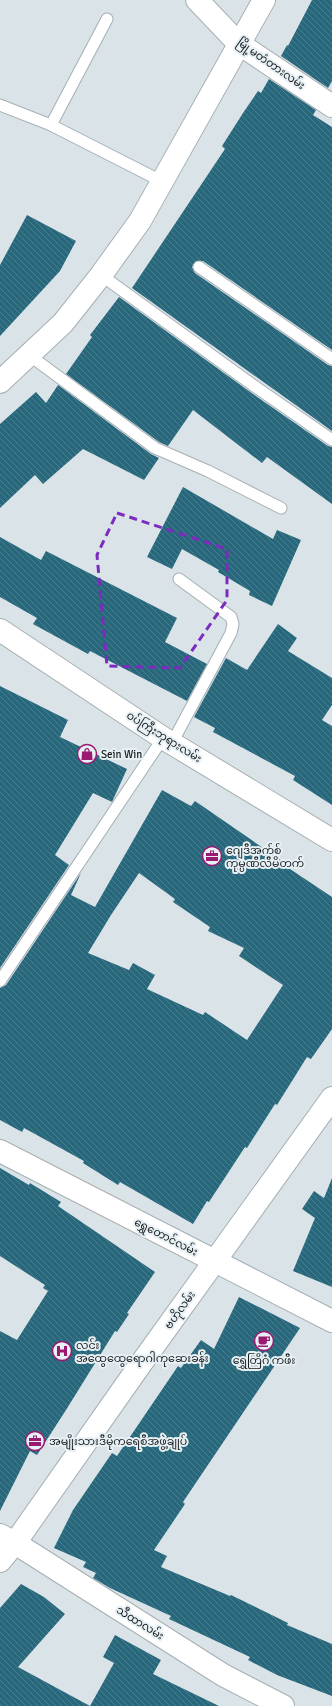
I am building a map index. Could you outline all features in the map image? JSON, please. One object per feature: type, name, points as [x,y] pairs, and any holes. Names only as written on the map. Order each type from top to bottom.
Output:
[{"type":"street","name":"မြို့မတံတားလမ်း","points":[[197,0],[238,43],[332,106]]},
{"type":"street","points":[[0,382],[62,323],[101,275],[140,221],[163,182],[238,43],[264,0]]},
{"type":"street","name":"ဝပ်ကြီးဘုရားလမ်း","points":[[0,630],[168,740],[332,840]]},
{"type":"street","name":"ဗဟိုလမ်း","points":[[0,1562],[8,1539],[140,1365],[332,1098]]},
{"type":"street","name":"ရွှေတောင်လမ်း","points":[[0,1151],[332,1321]]},
{"type":"street","name":"သီထာလမ်း","points":[[8,1539],[223,1675],[283,1706]]},
{"type":"lane","points":[[51,125],[107,19]]},
{"type":"lane","points":[[0,105],[51,125],[163,182]]},
{"type":"lane","points":[[199,267],[332,359]]},
{"type":"lane","points":[[101,275],[251,384],[332,440]]},
{"type":"lane","points":[[29,355],[155,448],[208,471],[281,508]]},
{"type":"lane","points":[[0,981],[168,740],[231,633],[233,624],[232,617],[179,579]]},
{"type":"highlighted area","points":[[117,513],[227,549],[227,600],[180,668],[107,666],[97,555]]},
{"type":"building","points":[[312,0],[332,0],[332,81],[328,88],[281,56],[287,45],[288,46]]},
{"type":"building","points":[[269,79],[316,110],[313,115],[332,127],[332,350],[203,261],[196,261],[192,267],[195,273],[328,365],[332,366],[332,431],[132,288],[225,149],[222,146],[243,113],[258,91],[261,93]]},
{"type":"building","points":[[27,215],[76,241],[60,271],[0,336],[0,265]]},
{"type":"building","points":[[119,297],[253,394],[328,446],[332,447],[332,504],[267,457],[262,463],[193,410],[168,446],[159,442],[66,374],[92,337],[90,335]]},
{"type":"building","points":[[58,385],[151,454],[159,458],[144,480],[83,449],[43,484],[35,475],[0,508],[0,424],[36,392],[46,403]]},
{"type":"building","points":[[183,487],[273,539],[277,530],[301,540],[272,606],[249,595],[250,591],[218,572],[219,570],[182,549],[172,569],[147,557]]},
{"type":"building","points":[[0,537],[41,560],[46,551],[177,618],[165,642],[207,664],[187,701],[90,651],[88,654],[33,624],[37,618],[0,597]]},
{"type":"building","points":[[278,624],[297,638],[288,651],[332,678],[332,705],[322,720],[332,726],[332,805],[293,780],[295,776],[213,732],[215,728],[194,717],[226,658],[247,670]]},
{"type":"building","points":[[0,686],[68,720],[60,737],[127,769],[112,802],[93,793],[55,855],[69,865],[0,968]]},
{"type":"building","points":[[162,790],[191,806],[195,801],[285,863],[284,865],[332,897],[332,1029],[311,1059],[307,1057],[277,1105],[275,1104],[247,1148],[245,1147],[209,1202],[207,1201],[193,1224],[120,1182],[118,1185],[83,1163],[84,1161],[24,1128],[22,1132],[0,1120],[0,988],[6,985],[81,873],[71,895],[95,907]],"holes":[[[139,873],[175,899],[173,902],[210,927],[208,931],[244,948],[239,956],[283,985],[247,1040],[205,1012],[203,1015],[147,989],[155,975],[133,963],[129,970],[88,953]]]},
{"type":"building","points":[[0,1168],[29,1185],[30,1183],[61,1202],[58,1206],[155,1272],[127,1313],[129,1314],[117,1332],[115,1331],[37,1455],[30,1451],[0,1511],[0,1331],[17,1340],[48,1291],[43,1288],[45,1285],[0,1256]]},
{"type":"building","points":[[332,1178],[332,1287],[293,1271],[315,1218],[302,1209],[314,1191],[324,1198]]},
{"type":"building","points":[[239,1297],[300,1328],[183,1502],[185,1504],[154,1550],[167,1556],[161,1567],[230,1596],[231,1595],[288,1623],[287,1625],[332,1644],[332,1696],[277,1675],[248,1660],[250,1657],[169,1619],[171,1616],[110,1588],[93,1578],[96,1573],[83,1567],[86,1562],[54,1548],[73,1510],[112,1453],[117,1456],[178,1366],[181,1368],[201,1340],[214,1349]]},
{"type":"building","points":[[21,1584],[44,1597],[65,1614],[18,1667],[90,1706],[0,1706],[0,1608]]},
{"type":"building","points":[[115,1635],[161,1660],[153,1674],[219,1706],[90,1706],[114,1663],[103,1657]]},
{"type":"place","name":"Sein Win","points":[[87,754]]},
{"type":"place","name":"ဂျေဒီအက်စ် ကုမ္ပဏီလီမိတက်","points":[[212,856]]},
{"type":"place","name":"ရွှေတြိဂံ ကဖီး","points":[[264,1341]]},
{"type":"place","name":"လင်း အထွေထွေရောဂါကုဆေးခန်း","points":[[62,1351]]},
{"type":"place","name":"အမျိုးသားဒီမိုကရေစီအဖွဲ့ချုပ်","points":[[35,1441]]}]
